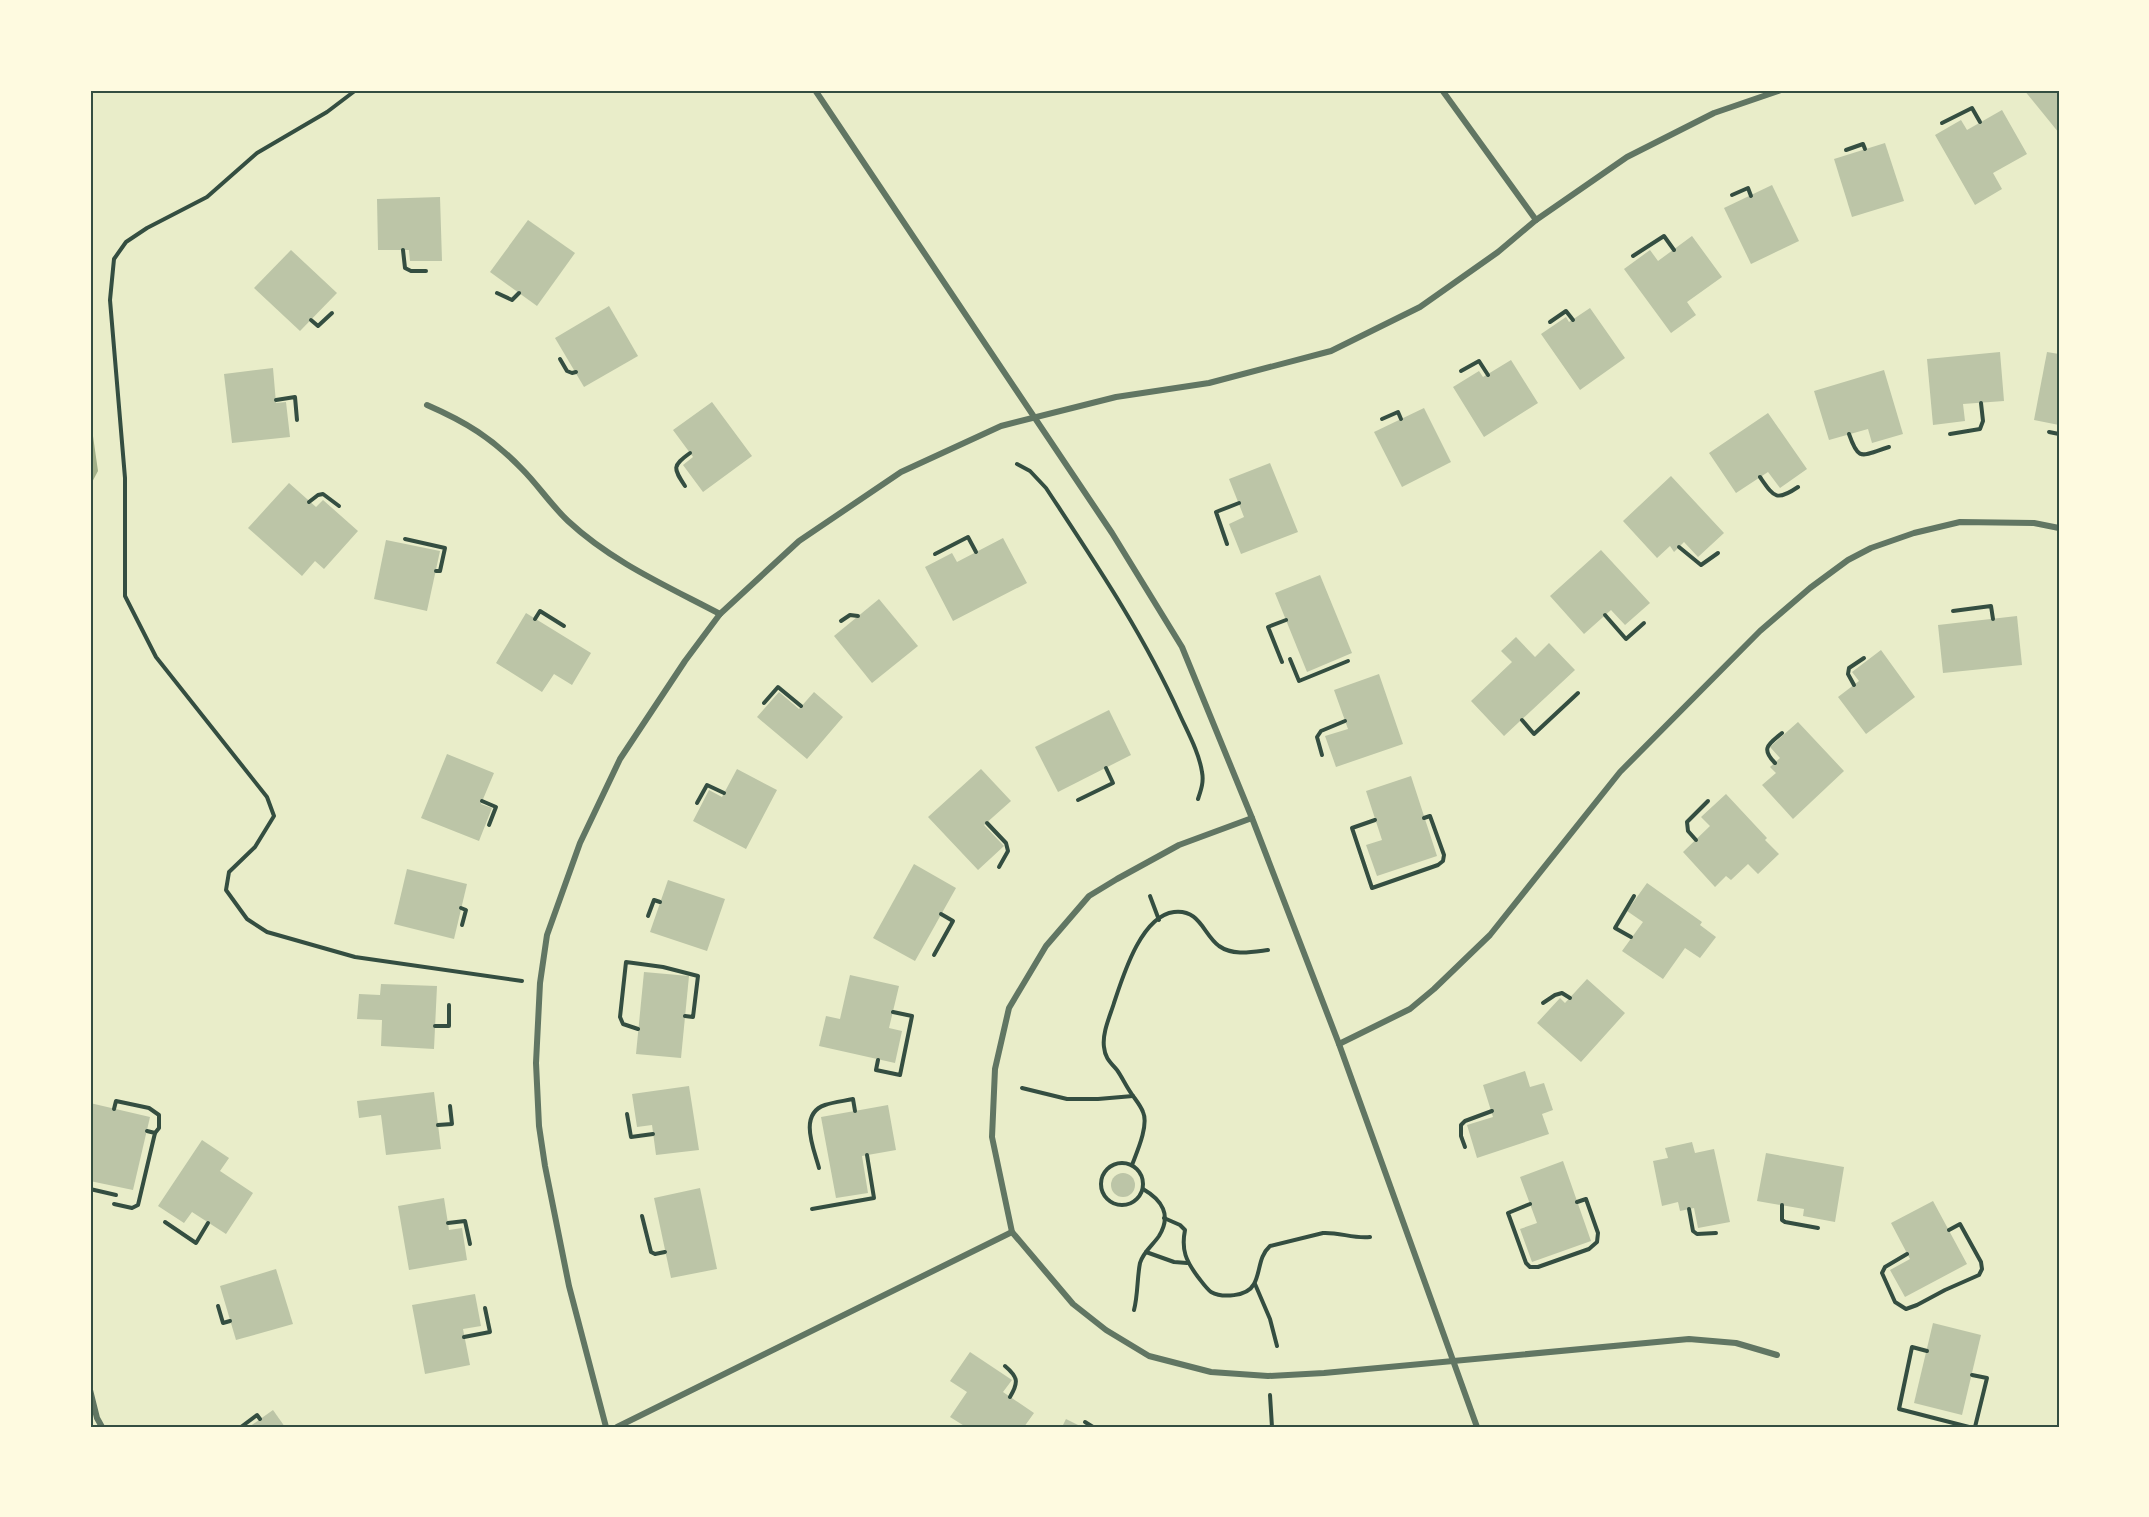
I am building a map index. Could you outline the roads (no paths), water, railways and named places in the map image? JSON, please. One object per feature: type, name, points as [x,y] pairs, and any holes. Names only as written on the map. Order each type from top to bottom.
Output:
[{"type":"street","points":[[815,90],[1112,533],[1182,647],[1252,818],[1339,1044],[1477,1427]]},
{"type":"street","points":[[1443,90],[1536,220]]},
{"type":"street","points":[[606,1427],[569,1286],[539,1126],[536,1063],[540,983],[547,935],[580,843],[620,759],[685,661],[720,614],[800,541],[894,476],[1001,426],[1116,398],[1209,383],[1331,351],[1420,307],[1498,252],[1536,220],[1627,157],[1714,113],[1781,90]]},
{"type":"street","points":[[428,405],[463,421],[494,443],[522,468],[567,520],[607,553],[720,614]]},
{"type":"street","points":[[1339,1044],[1410,1009],[1490,936],[1626,765],[1760,631],[1810,588],[1848,560],[1871,548],[1914,533],[1960,522],[2034,523],[2059,528]]},
{"type":"street","points":[[1252,818],[1179,845],[1089,896],[1046,946],[1009,1008],[995,1069],[992,1137],[1012,1232],[1073,1304],[1106,1330],[1149,1356],[1211,1372],[1268,1376],[1324,1373],[1689,1339],[1736,1343],[1777,1355]]},
{"type":"street","points":[[617,1427],[1012,1232]]},
{"type":"street","points":[[90,1390],[97,1418],[102,1427]]}]
